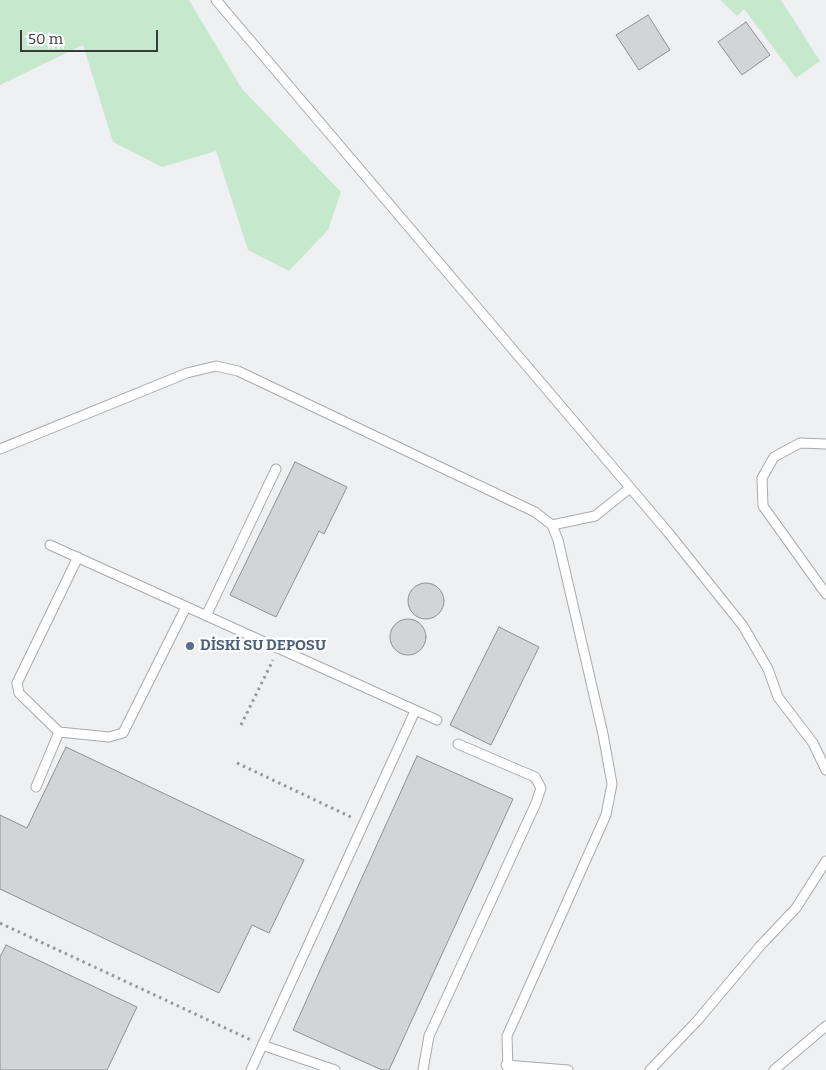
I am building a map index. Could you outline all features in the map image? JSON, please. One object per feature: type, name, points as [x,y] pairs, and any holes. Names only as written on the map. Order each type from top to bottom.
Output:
[{"type":"lane","points":[[216,0],[630,488],[747,632],[768,669],[778,697],[813,743],[826,770]]},
{"type":"lane","points":[[0,449],[187,373],[216,366],[238,371],[535,512],[552,525],[560,549],[603,734],[612,784],[606,815],[507,1036],[507,1068],[568,1070]]},
{"type":"lane","points":[[826,444],[800,443],[774,457],[762,478],[763,506],[826,594]]},
{"type":"lane","points":[[206,616],[276,468]]},
{"type":"lane","points":[[552,525],[596,516],[630,488]]},
{"type":"lane","points":[[50,545],[437,720]]},
{"type":"lane","points":[[78,557],[17,683],[19,693],[58,732],[109,738],[123,733],[186,607]]},
{"type":"lane","points":[[251,1070],[415,711]]},
{"type":"lane","points":[[36,787],[58,732]]},
{"type":"lane","points":[[423,1070],[429,1036],[536,803],[541,788],[535,777],[458,744]]},
{"type":"lane","points":[[650,1070],[697,1021],[761,945],[796,908],[826,861]]},
{"type":"lane","points":[[774,1070],[826,1026]]},
{"type":"lane","points":[[262,1045],[335,1070]]},
{"type":"path","points":[[241,725],[278,649]]},
{"type":"path","points":[[237,762],[363,823]]},
{"type":"path","points":[[0,922],[262,1045]]},
{"type":"green space","points":[[0,0],[189,0],[242,89],[341,192],[328,230],[289,271],[248,250],[216,151],[162,167],[113,142],[83,45],[0,85]]},
{"type":"green space","points":[[720,0],[781,0],[820,61],[796,78],[744,9],[737,16]]},
{"type":"building","points":[[648,15],[670,50],[639,70],[616,35]]},
{"type":"building","points":[[746,22],[770,55],[742,75],[718,42]]},
{"type":"building","points":[[295,462],[347,487],[324,534],[319,531],[276,617],[230,595]]},
{"type":"building","points":[[426,583],[439,588],[444,601],[439,614],[426,619],[413,614],[408,601],[413,588]]},
{"type":"building","points":[[408,619],[421,624],[426,637],[421,650],[408,655],[395,650],[390,637],[395,624]]},
{"type":"building","points":[[499,627],[539,647],[491,745],[450,725]]},
{"type":"building","points":[[66,747],[304,860],[269,933],[252,925],[219,993],[0,889],[0,815],[27,828]]},
{"type":"building","points":[[417,756],[513,799],[389,1070],[382,1070],[293,1030]]},
{"type":"building","points":[[6,945],[137,1007],[107,1070],[0,1070],[0,957]]},
{"type":"place","name":"DİSKİ SU DEPOSU","points":[[190,646]]}]
